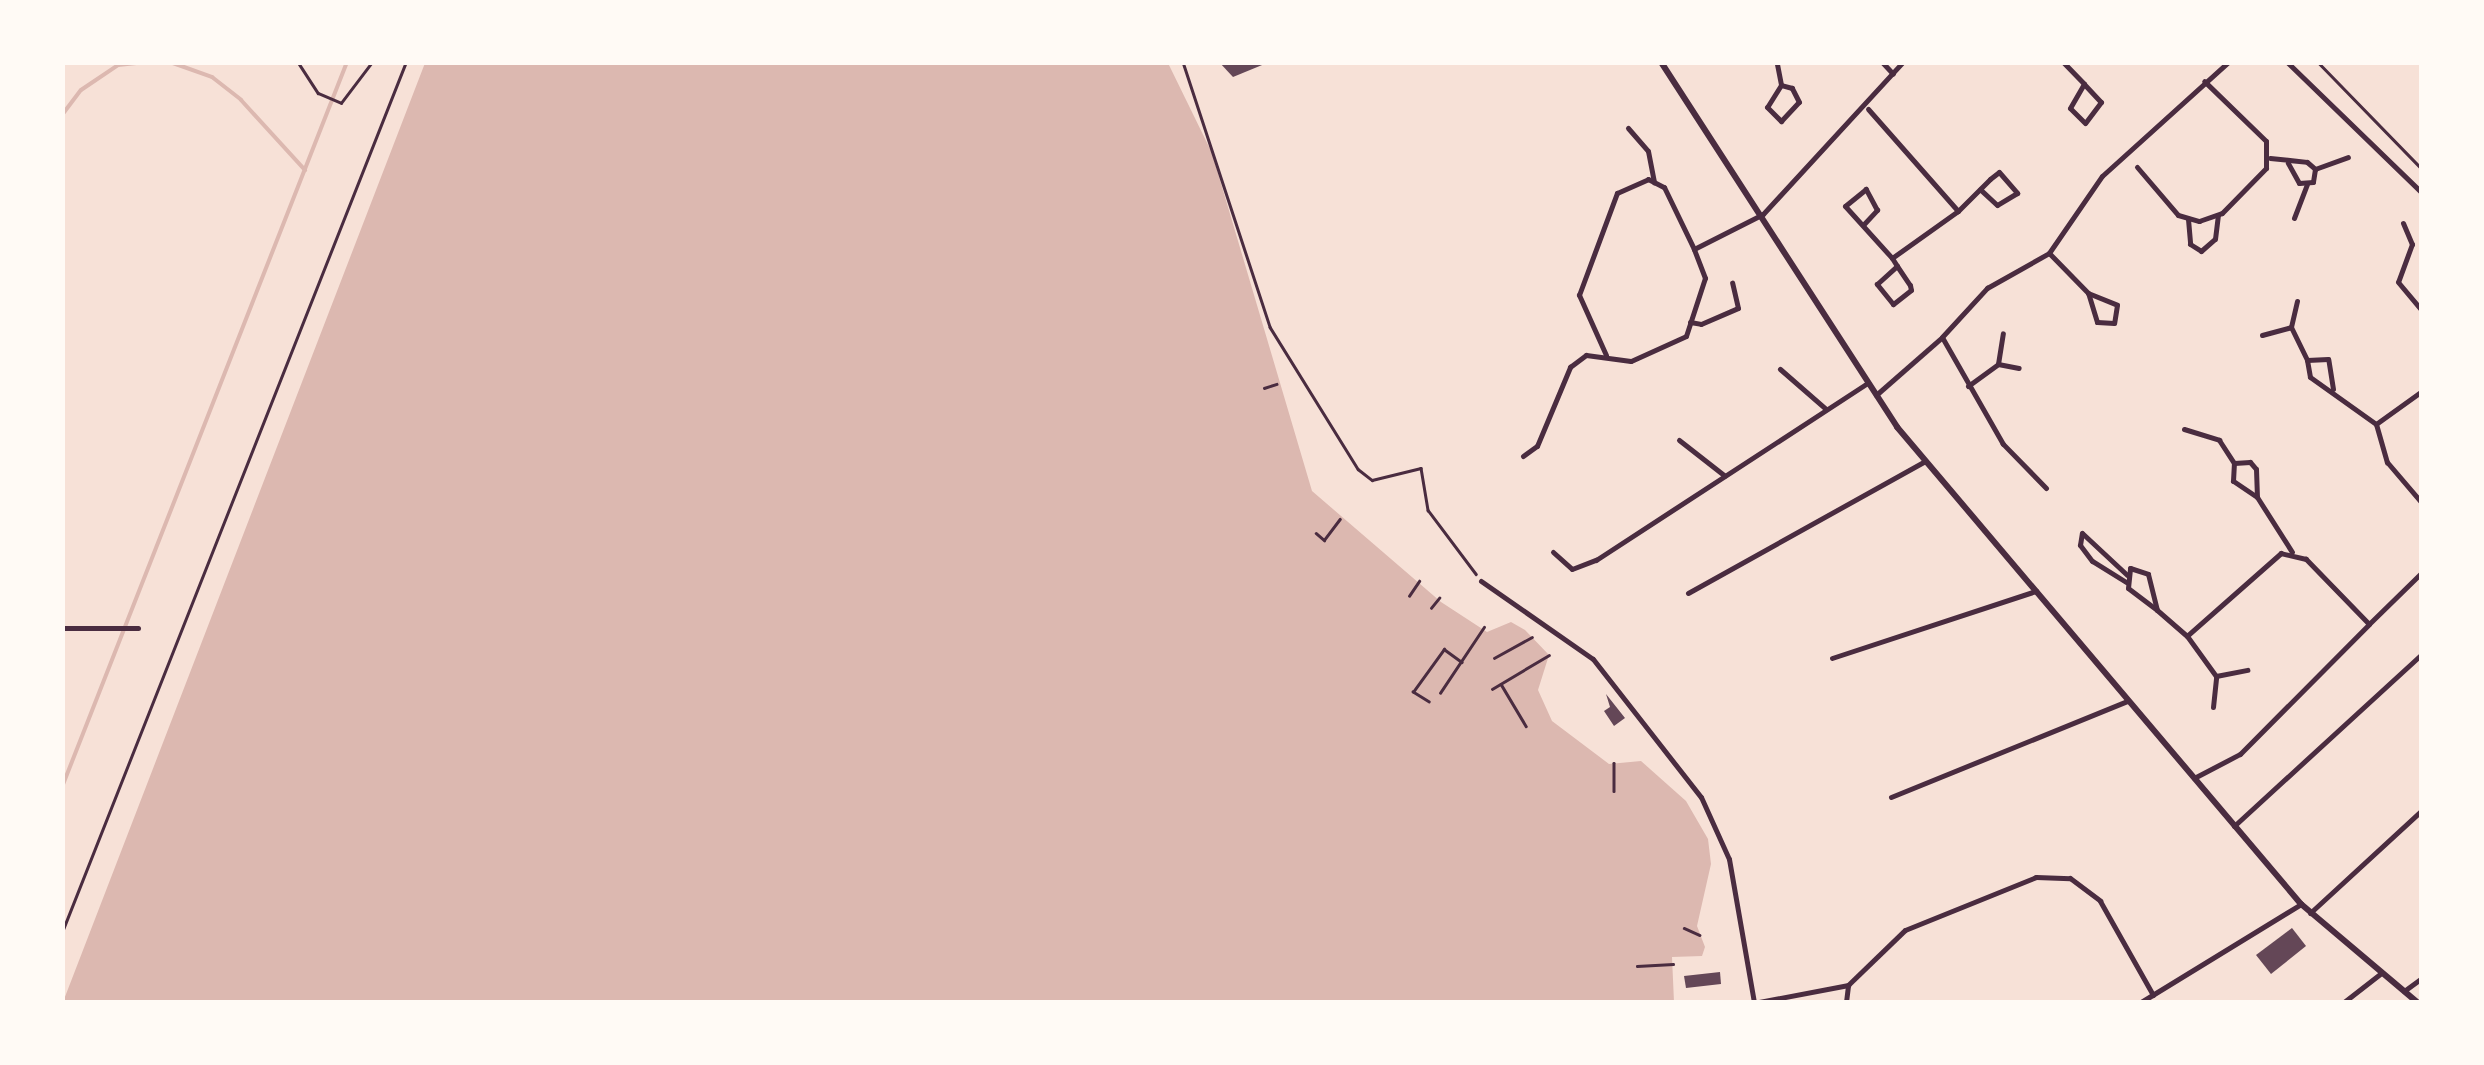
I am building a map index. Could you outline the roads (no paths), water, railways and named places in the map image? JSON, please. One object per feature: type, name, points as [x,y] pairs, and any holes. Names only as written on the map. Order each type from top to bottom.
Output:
[{"type":"street","points":[[1661,62],[1876,396],[1925,461],[2301,904],[2417,1002]]},
{"type":"street","points":[[1882,62],[1893,74]]},
{"type":"street","points":[[1694,249],[1762,214],[1868,108],[1904,62]]},
{"type":"street","points":[[2063,62],[2084,84],[2102,109],[2085,123],[2070,108],[2084,84]]},
{"type":"street","points":[[1876,396],[1942,337],[1988,288],[2049,252],[2102,176],[2228,62]]},
{"type":"street","points":[[2288,62],[2422,192]]},
{"type":"street","points":[[1776,63],[1782,85],[1767,107],[1781,121],[1798,102],[1792,88],[1782,85]]},
{"type":"street","points":[[2204,82],[2266,141],[2270,158]]},
{"type":"street","points":[[1868,108],[1958,212]]},
{"type":"street","points":[[1628,128],[1648,151],[1654,182]]},
{"type":"street","points":[[2270,158],[2315,169],[2348,157]]},
{"type":"street","points":[[2137,167],[2188,220],[2190,244],[2201,251],[2216,239],[2218,215],[2270,158]]},
{"type":"street","points":[[2288,163],[2294,179],[2307,184]]},
{"type":"street","points":[[2294,218],[2315,169]]},
{"type":"street","points":[[1892,258],[1958,212],[1980,189],[2000,172],[2017,193],[1997,205],[1980,189]]},
{"type":"street","points":[[1524,456],[1537,446],[1570,367],[1586,355],[1631,361],[1686,336],[1705,278],[1664,188],[1654,182],[1617,193],[1580,295],[1606,355]]},
{"type":"street","points":[[1863,225],[1877,210],[1866,189],[1845,206],[1892,258],[1898,266],[1911,290],[1893,304],[1877,284],[1898,266]]},
{"type":"street","points":[[2188,220],[2218,215]]},
{"type":"street","points":[[2402,224],[2412,244],[2398,282],[2422,310]]},
{"type":"street","points":[[2049,252],[2088,293],[2117,305],[2114,323],[2096,322],[2088,293]]},
{"type":"street","points":[[1690,322],[1701,324],[1738,308],[1732,282]]},
{"type":"street","points":[[2297,302],[2291,328],[2307,360],[2310,377],[2333,389],[2376,424],[2387,462],[2422,503]]},
{"type":"street","points":[[2262,336],[2291,328]]},
{"type":"street","points":[[1968,386],[1998,364],[2003,333]]},
{"type":"street","points":[[1942,337],[2003,444],[2046,488]]},
{"type":"street","points":[[2307,360],[2328,359],[2333,389]]},
{"type":"street","points":[[1998,364],[2019,368]]},
{"type":"street","points":[[1780,369],[1826,410]]},
{"type":"street","points":[[1553,552],[1572,569],[1596,560],[1868,383]]},
{"type":"street","points":[[2376,424],[2422,391]]},
{"type":"street","points":[[2184,429],[2219,440],[2234,463],[2233,481],[2256,497],[2292,552],[2369,624]]},
{"type":"street","points":[[1679,440],[1725,476]]},
{"type":"street","points":[[1688,593],[1925,461]]},
{"type":"street","points":[[2234,463],[2250,462],[2256,469],[2256,497]]},
{"type":"street","points":[[2126,579],[2092,561],[2080,545],[2082,534],[2187,636],[2216,676],[2213,707]]},
{"type":"street","points":[[2187,636],[2281,553],[2292,552]]},
{"type":"street","points":[[2126,579],[2134,567],[2148,574],[2156,610]]},
{"type":"street","points":[[2194,778],[2240,754],[2422,572]]},
{"type":"street","points":[[1481,581],[1593,659],[1701,797],[1729,858],[1756,1002],[1848,985],[1905,930],[2036,878],[2070,878],[2100,901],[2153,995]]},
{"type":"street","points":[[1832,658],[2036,591]]},
{"type":"street","points":[[62,628],[119,624],[138,628]]},
{"type":"street","points":[[2234,826],[2422,654]]},
{"type":"street","points":[[2216,676],[2247,670]]},
{"type":"street","points":[[1892,797],[2128,701]]},
{"type":"street","points":[[2310,913],[2422,810]]},
{"type":"street","points":[[2141,1002],[2301,904]]},
{"type":"street","points":[[2344,1002],[2380,974]]},
{"type":"street","points":[[2403,992],[2422,978]]},
{"type":"street","points":[[1846,1002],[1848,985]]},
{"type":"lane","points":[[298,62],[336,104],[348,102],[372,62]]},
{"type":"waterway","points":[[62,115],[81,90],[118,65],[148,62]]},
{"type":"waterway","points":[[170,62],[212,77],[241,100],[305,170]]},
{"type":"waterway","points":[[62,787],[347,62]]}]
